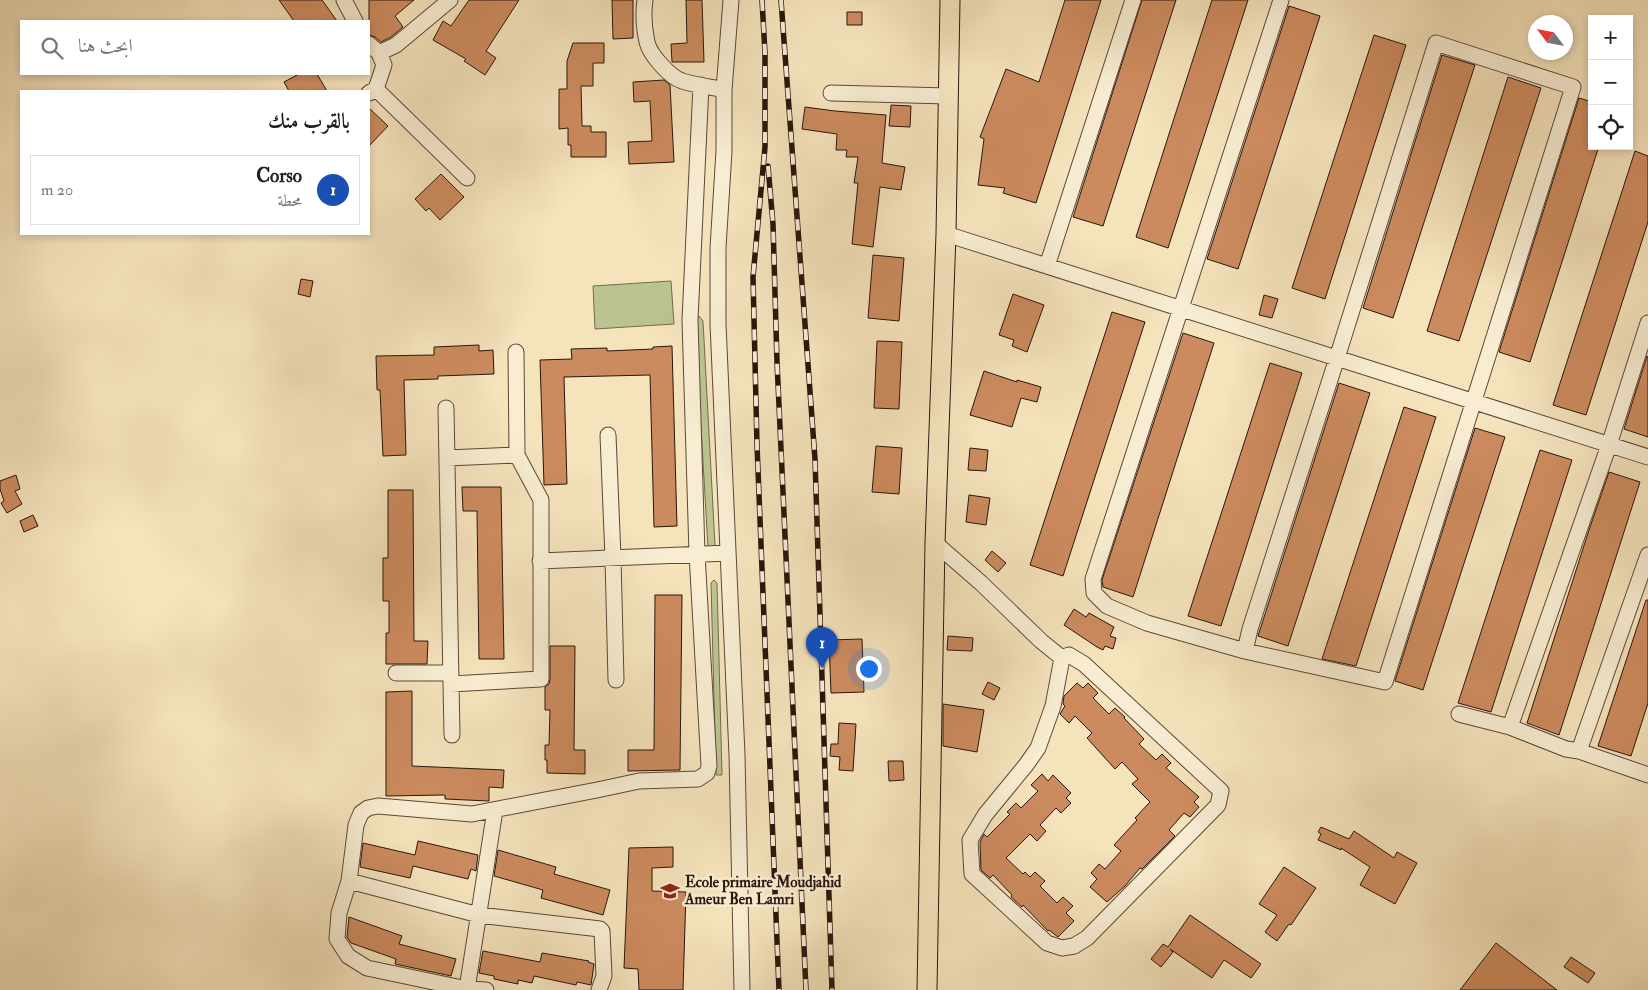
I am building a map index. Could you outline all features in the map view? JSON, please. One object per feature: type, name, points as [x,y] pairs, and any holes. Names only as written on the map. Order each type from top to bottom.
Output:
[{"type":"main road","points":[[928,989],[935,543],[946,234],[950,0]]},
{"type":"street","points":[[344,0],[354,20]]},
{"type":"street","points":[[450,0],[396,45],[374,49],[384,65],[372,91],[467,178]]},
{"type":"street","points":[[644,0],[643,14],[647,44],[662,65],[672,76],[682,81],[724,90]]},
{"type":"street","points":[[731,0],[724,90],[724,151],[718,248],[718,324],[737,755],[742,990]]},
{"type":"street","points":[[1047,266],[1134,0]]},
{"type":"street","points":[[1245,650],[1250,629],[1436,44],[1573,87],[1385,682],[1245,650],[1147,623],[1107,606],[1094,593],[1093,579],[1281,0]]},
{"type":"street","points":[[486,990],[467,989],[367,968],[348,956],[337,939],[339,913],[349,881],[356,825],[361,813],[368,808],[378,806],[472,814],[639,781],[698,779],[707,773],[709,766],[697,554],[690,320],[701,85]]},
{"type":"street","points":[[831,93],[948,96]]},
{"type":"street","points":[[946,234],[1648,457]]},
{"type":"street","points":[[1510,727],[1609,445],[1648,323]]},
{"type":"street","points":[[396,673],[451,678],[541,679],[541,500],[517,455],[516,352]]},
{"type":"street","points":[[446,408],[452,735]]},
{"type":"street","points":[[608,435],[616,680]]},
{"type":"street","points":[[447,458],[517,455]]},
{"type":"street","points":[[935,543],[1062,658]]},
{"type":"street","points":[[540,561],[728,553]]},
{"type":"street","points":[[1579,751],[1648,555]]},
{"type":"street","points":[[1069,655],[1084,664],[1222,791],[1218,805],[1087,938],[1074,946],[1062,948],[1047,943],[972,874],[970,849],[970,840],[985,815],[1026,766],[1038,748],[1054,706],[1062,658],[1069,655]]},
{"type":"street","points":[[1459,714],[1510,727],[1566,749],[1579,751],[1648,775]]},
{"type":"street","points":[[467,989],[495,810]]},
{"type":"street","points":[[349,881],[479,915],[601,929],[604,976],[599,990]]},
{"type":"green space","points":[[671,281],[674,324],[595,329],[593,286]]},
{"type":"green space","points":[[699,316],[703,321],[715,545],[708,548],[695,322]]},
{"type":"green space","points":[[714,580],[717,583],[722,775],[716,775],[711,583]]},
{"type":"building","points":[[279,0],[322,0],[336,20],[293,20]]},
{"type":"building","points":[[369,0],[414,0],[395,16],[403,27],[391,37],[381,42],[370,35]]},
{"type":"building","points":[[469,0],[519,0],[486,51],[496,58],[485,75],[464,61],[466,59],[433,40],[443,21],[451,26]]},
{"type":"building","points":[[612,0],[633,0],[633,38],[613,39]]},
{"type":"building","points":[[686,0],[702,0],[704,62],[672,62],[671,44],[687,43]]},
{"type":"building","points":[[1065,0],[1101,0],[1036,203],[1003,193],[1005,188],[978,185],[984,139],[980,137],[1006,69],[1039,82]]},
{"type":"building","points":[[1142,0],[1176,0],[1103,226],[1073,217]]},
{"type":"building","points":[[1212,0],[1248,0],[1168,248],[1136,237]]},
{"type":"building","points":[[1289,6],[1320,16],[1238,269],[1207,259]]},
{"type":"building","points":[[847,12],[862,12],[862,25],[847,25]]},
{"type":"building","points":[[1374,35],[1406,45],[1325,299],[1292,288]]},
{"type":"building","points":[[573,43],[604,43],[604,63],[593,63],[593,86],[581,86],[582,126],[591,126],[591,132],[606,132],[606,157],[571,157],[571,145],[568,145],[568,128],[559,129],[559,89],[567,89],[567,61]]},
{"type":"building","points":[[1442,55],[1475,65],[1393,318],[1363,308]]},
{"type":"building","points":[[297,75],[318,75],[326,90],[288,90],[284,82]]},
{"type":"building","points":[[1508,77],[1541,88],[1459,341],[1427,331]]},
{"type":"building","points":[[664,80],[670,85],[674,162],[629,164],[628,142],[652,141],[650,101],[634,102],[633,82]]},
{"type":"building","points":[[1579,98],[1588,101],[1588,150],[1598,150],[1530,362],[1499,352]]},
{"type":"building","points":[[891,105],[911,106],[910,127],[889,126]]},
{"type":"building","points":[[805,107],[886,115],[882,163],[905,167],[901,190],[880,187],[873,247],[852,244],[858,183],[854,183],[858,157],[846,157],[847,150],[836,150],[837,134],[802,129]]},
{"type":"building","points":[[370,109],[388,126],[370,145]]},
{"type":"building","points":[[1635,151],[1648,156],[1648,222],[1586,415],[1553,405]]},
{"type":"building","points":[[441,174],[464,197],[440,220],[429,208],[426,211],[415,199]]},
{"type":"building","points":[[873,255],[904,258],[899,321],[868,318]]},
{"type":"building","points":[[301,279],[313,281],[310,297],[298,294]]},
{"type":"building","points":[[1013,294],[1044,305],[1027,352],[1012,346],[1014,340],[999,335]]},
{"type":"building","points":[[1264,295],[1278,299],[1272,318],[1259,315]]},
{"type":"building","points":[[1112,312],[1145,322],[1063,576],[1030,565]]},
{"type":"building","points":[[1183,333],[1214,343],[1133,597],[1103,587],[1102,580]]},
{"type":"building","points":[[877,341],[902,342],[899,409],[874,408]]},
{"type":"building","points":[[479,345],[479,351],[493,350],[494,374],[438,376],[438,379],[404,380],[406,455],[383,456],[380,390],[377,390],[376,356],[434,355],[434,347]]},
{"type":"building","points":[[672,346],[677,526],[654,527],[650,375],[564,377],[567,484],[544,485],[540,360],[572,359],[571,349],[607,348],[607,351],[653,349],[653,347]]},
{"type":"building","points":[[1648,357],[1648,437],[1624,429]]},
{"type":"building","points":[[1270,363],[1302,373],[1221,626],[1188,616]]},
{"type":"building","points":[[984,371],[1017,382],[1017,380],[1041,387],[1037,402],[1021,398],[1012,427],[970,415]]},
{"type":"building","points":[[1339,383],[1370,393],[1288,646],[1258,636]]},
{"type":"building","points":[[1404,407],[1436,417],[1356,666],[1322,659]]},
{"type":"building","points":[[1475,428],[1505,437],[1423,690],[1395,681]]},
{"type":"building","points":[[876,446],[902,448],[899,494],[872,492]]},
{"type":"building","points":[[970,448],[988,450],[986,471],[968,470]]},
{"type":"building","points":[[1540,450],[1572,460],[1491,712],[1458,703]]},
{"type":"building","points":[[1609,472],[1640,482],[1559,735],[1527,723]]},
{"type":"building","points":[[16,475],[20,489],[15,491],[22,504],[7,513],[1,503],[4,501],[0,489],[0,481]]},
{"type":"building","points":[[462,487],[501,487],[504,659],[479,659],[477,511],[463,511]]},
{"type":"building","points":[[388,490],[413,490],[414,641],[428,641],[427,664],[386,664],[386,633],[389,633],[389,601],[383,601],[383,558],[388,558]]},
{"type":"building","points":[[969,495],[990,498],[986,525],[966,522]]},
{"type":"building","points":[[33,515],[38,526],[24,532],[20,521]]},
{"type":"building","points":[[992,551],[1006,563],[998,572],[985,560]]},
{"type":"building","points":[[655,595],[682,595],[680,770],[628,771],[628,750],[654,750]]},
{"type":"building","points":[[1646,600],[1648,600],[1648,703],[1631,756],[1598,746]]},
{"type":"building","points":[[1074,609],[1086,617],[1089,613],[1114,627],[1110,636],[1116,638],[1113,649],[1105,646],[1103,650],[1064,625]]},
{"type":"building","points":[[948,636],[973,638],[972,651],[947,650]]},
{"type":"building","points":[[862,639],[864,692],[831,693],[829,640]]},
{"type":"building","points":[[550,646],[575,646],[574,750],[585,750],[585,774],[547,773],[545,745],[549,745],[550,710],[545,710],[545,687],[549,684],[550,679]]},
{"type":"building","points":[[988,682],[1000,688],[994,700],[982,694]]},
{"type":"building","points":[[1077,683],[1083,688],[1088,683],[1098,693],[1093,698],[1109,714],[1115,708],[1125,717],[1144,739],[1139,744],[1156,760],[1162,754],[1171,763],[1166,768],[1199,797],[1194,802],[1199,807],[1190,817],[1184,813],[1169,830],[1175,836],[1107,902],[1090,887],[1097,879],[1091,873],[1099,864],[1105,869],[1121,851],[1114,845],[1137,820],[1135,818],[1150,802],[1132,784],[1138,779],[1122,762],[1115,769],[1087,738],[1092,733],[1075,716],[1069,723],[1060,714],[1065,706],[1063,704],[1064,696]]},
{"type":"building","points":[[412,691],[412,766],[504,770],[503,788],[489,787],[489,801],[445,799],[445,795],[386,796],[386,692]]},
{"type":"building","points":[[943,704],[984,710],[977,752],[943,746]]},
{"type":"building","points":[[839,723],[856,724],[853,771],[839,770],[840,757],[830,756],[831,744],[838,744]]},
{"type":"building","points":[[888,761],[903,761],[904,780],[889,781]]},
{"type":"building","points":[[1042,774],[1048,781],[1053,775],[1071,793],[1066,798],[1071,803],[1061,813],[1056,808],[1040,825],[1046,831],[1037,841],[1030,834],[1006,858],[1023,874],[1025,872],[1030,877],[1035,872],[1045,881],[1040,886],[1057,903],[1063,897],[1073,906],[1066,913],[1074,921],[1058,937],[1048,931],[1023,905],[1022,907],[1011,897],[1012,895],[993,875],[990,878],[981,870],[980,842],[984,834],[987,837],[1010,814],[1007,812],[1016,803],[1021,808],[1038,791],[1031,785]]},
{"type":"building","points":[[1321,827],[1349,839],[1354,831],[1394,858],[1397,852],[1417,863],[1395,904],[1360,885],[1370,867],[1341,848],[1341,850],[1318,840],[1321,834],[1318,832]]},
{"type":"building","points":[[418,841],[478,855],[476,871],[471,869],[468,879],[413,866],[410,878],[360,867],[363,843],[415,855]]},
{"type":"building","points":[[673,847],[673,867],[652,868],[652,891],[686,892],[683,990],[639,990],[638,969],[624,968],[629,848]]},
{"type":"building","points":[[498,850],[556,867],[554,874],[610,890],[603,915],[541,898],[543,890],[494,876]]},
{"type":"building","points":[[1284,867],[1316,888],[1291,925],[1289,924],[1277,941],[1265,932],[1277,915],[1259,904]]},
{"type":"building","points":[[1190,915],[1261,964],[1251,978],[1224,960],[1212,978],[1170,949],[1173,952],[1161,967],[1151,959],[1163,944],[1168,947]]},
{"type":"building","points":[[349,917],[402,936],[399,944],[456,959],[451,976],[395,964],[396,959],[351,943],[347,937]]},
{"type":"building","points":[[1496,943],[1557,990],[1460,990]]},
{"type":"building","points":[[483,951],[540,962],[542,953],[589,961],[594,964],[591,985],[577,982],[576,985],[534,976],[532,983],[518,980],[518,984],[494,979],[494,976],[479,973]]},
{"type":"building","points":[[1571,957],[1595,973],[1588,983],[1564,967]]},
{"type":"railway","points":[[762,0],[765,53],[765,147],[753,277],[757,445],[779,990]]},
{"type":"railway","points":[[781,0],[815,459],[832,990]]},
{"type":"railway","points":[[768,166],[773,224],[777,362],[806,990]]},
{"type":"place","name":"Corso","points":[[822,668]]},
{"type":"place","name":"Ecole primaire Moudjahid Ameur Ben Lamri","points":[[670,891]]}]
